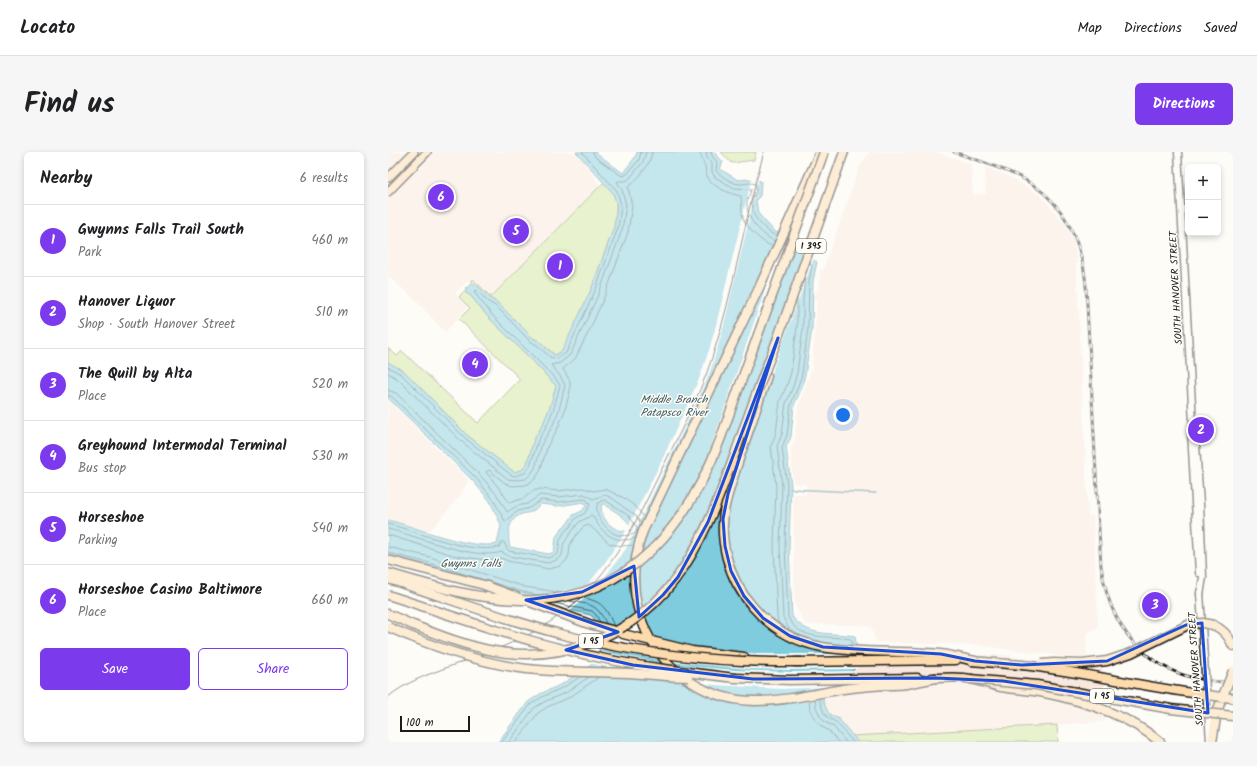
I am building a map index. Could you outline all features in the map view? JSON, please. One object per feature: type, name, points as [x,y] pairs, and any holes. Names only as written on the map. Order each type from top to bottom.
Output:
[{"type":"highway","points":[[820,152],[762,282],[646,524],[638,545],[635,560],[635,599],[639,615],[650,638],[669,664],[694,684],[715,694],[731,699],[769,701],[854,688],[905,684],[936,678]]},
{"type":"highway","points":[[388,573],[438,587],[473,594],[510,600],[536,600],[561,598],[593,588],[625,572],[644,558],[663,538],[687,508],[712,463],[824,152]]},
{"type":"highway","name":"I 395","points":[[778,338],[844,153]]},
{"type":"highway","points":[[388,614],[430,631],[472,645],[496,651],[526,654],[558,652],[576,647],[615,633],[634,620],[654,605],[672,585],[685,566],[703,532],[723,486],[778,338]]},
{"type":"highway","points":[[778,338],[724,510],[723,528],[726,553],[731,570],[739,588],[754,608],[770,623],[790,636],[808,643],[838,649],[941,654],[975,661]]},
{"type":"highway","points":[[388,560],[484,585],[590,624],[660,644],[710,654],[802,662]]},
{"type":"highway","name":"I 95","points":[[388,579],[517,621],[598,643],[668,655],[752,663],[921,660],[975,661],[1022,665],[1073,672],[1168,690],[1233,698]]},
{"type":"highway","name":"I 95","points":[[388,595],[514,636],[583,654],[651,668],[736,678],[809,680],[936,678],[1037,684],[1171,709],[1233,716]]},
{"type":"highway","points":[[1022,665],[1107,662],[1131,653],[1186,625],[1198,622],[1210,624],[1220,628],[1229,637],[1233,646]]},
{"type":"highway","points":[[388,627],[457,654],[526,669],[628,673],[681,677],[736,678]]},
{"type":"highway","points":[[1211,742],[1217,712],[1233,671]]},
{"type":"highway","points":[[970,679],[1000,687],[1051,694],[1084,703],[1129,721],[1146,731],[1160,742]]},
{"type":"main road","points":[[388,178],[414,152]]},
{"type":"main road","points":[[388,192],[427,152]]},
{"type":"main road","name":"SOUTH HANOVER STREET","points":[[1178,152],[1200,595],[1207,706],[1211,742]]},
{"type":"highlighted area","points":[[778,338],[728,494],[723,519],[725,546],[731,571],[744,596],[763,618],[790,636],[823,647],[941,654],[975,661],[1022,665],[1107,661],[1186,625],[1202,623],[1208,713],[1003,681],[936,678],[753,679],[633,665],[566,650],[618,632],[526,600],[582,592],[634,566],[639,617],[663,595],[678,577],[708,522]]},
{"type":"shaded area","points":[[388,152],[407,152],[388,171]]},
{"type":"shaded area","points":[[431,152],[573,152],[584,162],[600,185],[491,296],[472,277],[455,293],[468,307],[445,332],[415,299],[388,276],[388,198]]},
{"type":"shaded area","points":[[870,152],[935,152],[971,164],[973,195],[986,194],[985,167],[1014,179],[1041,196],[1065,224],[1073,240],[1076,256],[1088,516],[1093,516],[1098,628],[1086,633],[1087,659],[976,645],[876,642],[871,627],[859,625],[805,624],[795,605],[793,494],[806,494],[806,484],[793,483],[791,448],[795,443],[798,407],[812,368],[817,302],[814,300],[819,287],[820,270],[823,270],[861,164]]},
{"type":"shaded area","points":[[388,400],[468,480],[460,496],[429,532],[388,520]]},
{"type":"shaded area","points":[[1005,655],[1103,669],[1106,721],[852,736],[838,718],[830,715],[823,701],[828,685],[858,656]]},
{"type":"green space","points":[[721,152],[756,152],[754,160],[733,163],[730,162]]},
{"type":"green space","points":[[604,182],[613,193],[616,201],[614,227],[591,290],[577,321],[562,351],[555,355],[539,341],[533,338],[499,304],[490,298],[476,284],[470,284],[473,279],[491,297]]},
{"type":"green space","points":[[463,292],[470,295],[489,318],[556,386],[543,424],[534,439],[527,464],[522,470],[514,472],[467,435],[404,371],[388,362],[388,348],[397,356],[402,351],[478,423],[520,379],[459,319],[470,308],[459,297]]},
{"type":"green space","points":[[1057,725],[1058,742],[858,742],[852,736]]},
{"type":"water","name":"Middle Branch Patapsco River","points":[[576,152],[595,152],[623,173],[635,158],[637,152],[714,152],[723,162],[720,169],[738,180],[750,179],[761,181],[760,196],[756,200],[758,213],[775,232],[792,236],[798,249],[807,257],[817,262],[813,281],[812,329],[805,375],[801,390],[794,405],[791,437],[786,447],[791,485],[789,546],[792,616],[798,623],[812,631],[855,636],[858,656],[855,669],[828,685],[823,701],[830,715],[838,718],[858,742],[498,742],[528,702],[540,694],[562,684],[594,663],[598,657],[601,642],[600,631],[593,617],[570,610],[521,601],[492,591],[388,562],[388,520],[458,541],[485,545],[497,544],[501,525],[490,501],[473,481],[388,398],[388,362],[404,371],[467,435],[514,472],[522,470],[527,464],[534,439],[543,424],[556,386],[489,318],[465,291],[471,284],[476,284],[490,298],[499,304],[533,338],[539,341],[553,354],[555,355],[562,351],[591,290],[614,227],[617,206],[613,193]],"holes":[[[584,502],[586,506],[582,511],[573,515],[556,537],[554,552],[549,554],[510,547],[509,532],[511,523],[517,516],[531,512],[541,504],[558,506]],[[604,504],[624,518],[633,530],[621,531],[611,526],[607,522],[602,511],[601,505]]]},
{"type":"pier","points":[[752,177],[759,178],[723,329],[705,385],[628,546],[605,577],[631,561],[640,530],[748,306],[782,231],[793,234],[796,241],[711,473],[693,506],[678,527],[661,547],[636,569],[637,596],[641,610],[659,593],[673,576],[699,532],[724,472],[803,253],[814,258],[776,361],[731,496],[727,520],[728,546],[731,562],[742,586],[757,608],[772,621],[802,638],[825,644],[859,646],[860,652],[823,649],[799,643],[772,628],[752,610],[737,589],[730,575],[724,557],[721,531],[724,500],[705,540],[682,580],[665,600],[644,620],[652,638],[699,647],[758,654],[860,654],[857,669],[750,669],[670,662],[677,665],[735,670],[794,672],[855,671],[830,687],[781,689],[699,684],[723,694],[739,698],[771,698],[829,689],[827,695],[776,703],[759,704],[734,702],[719,698],[686,683],[620,676],[572,675],[581,669],[619,670],[589,663],[596,656],[598,651],[663,663],[661,660],[598,649],[599,633],[602,634],[607,632],[597,628],[593,621],[614,628],[635,614],[630,573],[606,587],[591,593],[569,612],[520,603],[485,591],[500,593],[483,587],[388,562],[388,556],[463,575],[521,595],[542,595],[559,592],[584,586],[589,583],[604,564],[627,529],[631,528],[629,525],[661,462],[699,379],[716,325]],"holes":[[[775,261],[704,467],[674,518],[658,537],[638,556],[642,539],[648,525]]]},
{"type":"waterway","points":[[791,489],[876,493]]},
{"type":"tram line","points":[[388,697],[417,679],[506,645],[547,624],[576,602],[591,587],[616,554],[647,500],[686,421],[712,358],[727,307],[764,152]]},
{"type":"railway","points":[[954,152],[1005,170],[1037,187],[1060,210],[1075,238],[1084,269],[1086,286],[1101,566],[1107,592],[1115,615],[1128,635],[1143,652],[1161,665],[1183,675],[1206,680],[1233,682]]},
{"type":"place","name":"Horseshoe Casino Baltimore","points":[[441,197]]},
{"type":"place","name":"Horseshoe","points":[[516,231]]},
{"type":"place","name":"Gwynns Falls Trail South","points":[[560,266]]},
{"type":"place","name":"Greyhound Intermodal Terminal","points":[[475,364]]},
{"type":"place","name":"Hanover Liquor","points":[[1201,430]]},
{"type":"place","name":"The Quill by Alta","points":[[1155,605]]},
{"type":"water label","name":"Gwynns Falls","points":[[471,563]]}]
